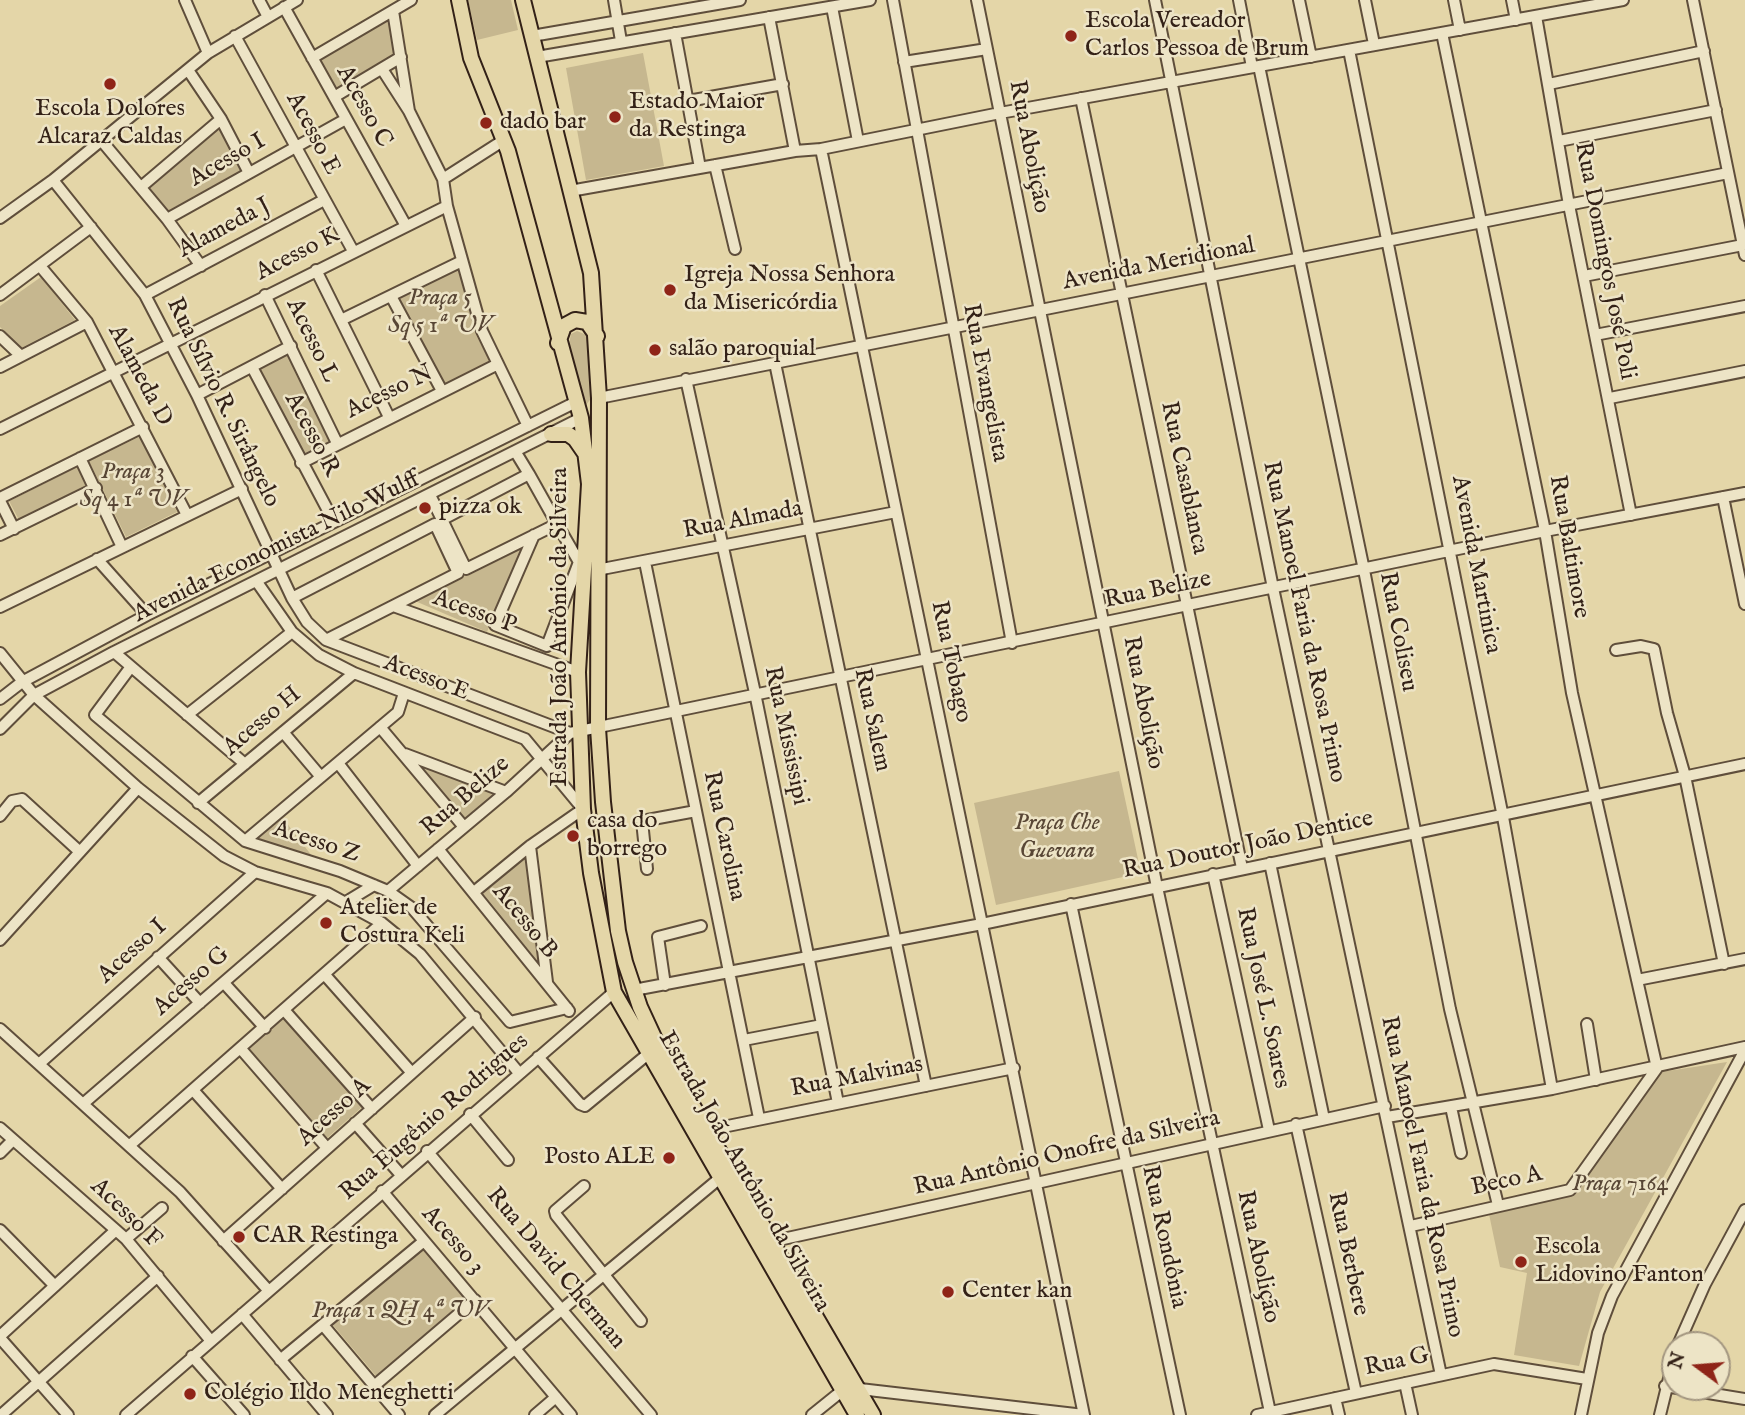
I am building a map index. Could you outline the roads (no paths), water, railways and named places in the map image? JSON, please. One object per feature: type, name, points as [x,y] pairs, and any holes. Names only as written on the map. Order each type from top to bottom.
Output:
[{"type":"main road","name":"Estrada João Antônio da Silveira","points":[[459,0],[471,58],[504,140],[558,343],[581,418],[589,484],[587,565],[603,802],[618,931],[634,989],[687,1108],[708,1130],[711,1148]]},
{"type":"main road","name":"Estrada João Antônio da Silveira","points":[[523,0],[591,273],[597,337],[599,398],[578,672],[576,736],[591,873],[614,992],[648,1054],[687,1108],[764,1243],[873,1415]]},
{"type":"main road","points":[[558,343],[564,326],[575,320],[587,322],[597,337]]},
{"type":"main road","points":[[581,418],[599,398]]},
{"type":"main road","points":[[551,434],[568,434],[581,445],[584,453]]},
{"type":"main road","points":[[576,736],[591,749],[595,779],[603,802]]},
{"type":"main road","points":[[614,992],[625,961]]},
{"type":"main road","name":"Estrada João Antônio da Silveira","points":[[853,1386],[857,1415]]},
{"type":"street","points":[[185,0],[208,53]]},
{"type":"street","points":[[259,0],[268,17]]},
{"type":"street","points":[[0,218],[53,180],[208,53],[297,0]]},
{"type":"street","points":[[312,58],[411,0]]},
{"type":"street","points":[[614,0],[621,41]]},
{"type":"street","points":[[795,0],[798,13]]},
{"type":"street","points":[[537,57],[870,0]]},
{"type":"street","name":"Rua Evangelista","points":[[893,0],[915,130],[1013,643]]},
{"type":"street","name":"Rua Abolição","points":[[977,0],[1210,1143],[1262,1414]]},
{"type":"street","name":"Rua Manoel Faria da Rosa Primo","points":[[1155,0],[1273,588],[1441,1375]]},
{"type":"street","name":"Rua Coliseu","points":[[1239,0],[1298,258],[1364,570],[1450,1009],[1498,1205]]},
{"type":"street","points":[[1299,0],[1311,57]]},
{"type":"street","points":[[1365,0],[1374,44]]},
{"type":"street","points":[[1454,0],[1460,30]]},
{"type":"street","points":[[1512,0],[1516,19]]},
{"type":"street","points":[[570,191],[795,151],[821,149],[1000,113],[1536,16],[1576,4],[1623,0]]},
{"type":"street","points":[[1584,276],[1744,250],[1693,0]]},
{"type":"street","points":[[532,36],[732,1]]},
{"type":"street","points":[[832,7],[858,141]]},
{"type":"street","name":"Acesso C","points":[[284,8],[406,226]]},
{"type":"street","points":[[393,11],[409,111]]},
{"type":"street","name":"Rua Domingos José Poli","points":[[1536,16],[1569,205],[1610,398],[1631,515]]},
{"type":"street","points":[[769,17],[795,151]]},
{"type":"street","points":[[675,33],[700,168]]},
{"type":"street","name":"Rua Baltimore","points":[[1442,33],[1545,531],[1594,796],[1657,1068]]},
{"type":"street","name":"Acesso E","points":[[235,36],[353,251]]},
{"type":"street","points":[[904,62],[987,49]]},
{"type":"street","name":"Avenida Martinica","points":[[1349,50],[1503,817],[1552,1089]]},
{"type":"street","points":[[1549,84],[1704,51]]},
{"type":"street","points":[[334,97],[401,57]]},
{"type":"street","points":[[382,69],[409,111],[443,179],[447,206],[482,331],[528,426]]},
{"type":"street","points":[[188,70],[221,119],[249,173]]},
{"type":"street","points":[[688,101],[783,84]]},
{"type":"street","name":"Rua Casablanca","points":[[1081,98],[1242,867]]},
{"type":"street","points":[[1559,141],[1716,110]]},
{"type":"street","name":"Acesso I","points":[[167,219],[346,118]]},
{"type":"street","points":[[141,187],[221,119]]},
{"type":"street","points":[[102,140],[167,219],[201,266]]},
{"type":"street","points":[[443,179],[504,140]]},
{"type":"street","name":"Rua Tobago","points":[[821,149],[1084,1415]]},
{"type":"street","points":[[715,165],[735,249]]},
{"type":"street","name":"Avenida Meridional","points":[[599,398],[1728,173]]},
{"type":"street","name":"Rua Sílvio R. Sirângelo","points":[[53,180],[145,295],[197,395],[292,598],[307,622],[326,640],[576,736]]},
{"type":"street","name":"Alameda J","points":[[145,295],[324,200]]},
{"type":"street","name":"Acesso K","points":[[170,343],[447,206]]},
{"type":"street","points":[[0,295],[91,227]]},
{"type":"street","points":[[341,320],[462,261]]},
{"type":"street","name":"Alameda D","points":[[40,266],[87,322],[116,372],[187,515]]},
{"type":"street","points":[[316,270],[388,417]]},
{"type":"street","name":"Acesso L","points":[[265,295],[337,443]]},
{"type":"street","points":[[391,296],[442,391]]},
{"type":"street","points":[[1595,335],[1745,306]]},
{"type":"street","points":[[0,367],[87,322]]},
{"type":"street","points":[[0,336],[20,355]]},
{"type":"street","points":[[0,429],[170,343]]},
{"type":"street","points":[[197,395],[291,346]]},
{"type":"street","name":"Rua Salem","points":[[775,363],[926,1086]]},
{"type":"street","name":"Acesso N","points":[[301,463],[498,364]]},
{"type":"street","name":"Acesso R","points":[[252,368],[334,522]]},
{"type":"street","points":[[1610,398],[1745,371]]},
{"type":"street","name":"Rua Mississipi","points":[[686,379],[755,693],[838,1103]]},
{"type":"street","name":"Avenida Economista Nilo Wulff","points":[[0,699],[18,685],[147,615],[576,402]]},
{"type":"street","name":"Avenida Economista Nilo Wulff","points":[[0,729],[34,695],[114,652],[581,418]]},
{"type":"street","points":[[14,529],[0,499],[143,427]]},
{"type":"street","points":[[515,451],[557,524],[587,565],[547,646],[495,625],[534,535]]},
{"type":"street","points":[[80,458],[122,547]]},
{"type":"street","points":[[443,519],[529,474]]},
{"type":"street","points":[[0,535],[96,488]]},
{"type":"street","points":[[0,607],[242,489]]},
{"type":"street","name":"Rua Belize","points":[[388,891],[543,758],[576,736],[598,728],[755,693],[1013,643],[1545,531],[1745,493]]},
{"type":"street","points":[[430,495],[443,519],[462,571]]},
{"type":"street","points":[[1723,497],[1745,604]]},
{"type":"street","name":"Rua Almada","points":[[587,565],[645,562],[896,512]]},
{"type":"street","points":[[292,598],[435,524],[462,571]]},
{"type":"street","points":[[326,640],[557,524]]},
{"type":"street","points":[[97,559],[147,615]]},
{"type":"street","name":"Rua Carolina","points":[[645,562],[759,1118]]},
{"type":"street","name":"Acesso E","points":[[257,582],[292,632],[318,655],[354,673],[525,739],[583,809]]},
{"type":"street","name":"Acesso P","points":[[396,607],[578,672]]},
{"type":"street","points":[[187,715],[292,632]]},
{"type":"street","points":[[1616,650],[1641,646],[1654,649],[1667,713],[1685,776],[1724,964]]},
{"type":"street","points":[[114,652],[244,764]]},
{"type":"street","points":[[0,653],[18,685],[34,695],[138,788],[224,856],[255,872],[327,893],[382,923],[420,954],[519,1073]]},
{"type":"street","name":"Acesso Z","points":[[130,668],[95,715],[245,841],[388,891],[412,908],[510,1022],[567,1008]]},
{"type":"street","name":"Acesso H","points":[[198,803],[354,673]]},
{"type":"street","points":[[0,690],[18,685]]},
{"type":"street","points":[[245,841],[398,712],[404,693]]},
{"type":"street","points":[[380,727],[464,827]]},
{"type":"street","points":[[283,732],[321,778]]},
{"type":"street","points":[[402,753],[506,792]]},
{"type":"street","points":[[338,763],[418,866]]},
{"type":"street","name":"Rua Doutor João Dentice","points":[[634,989],[982,924],[1242,867],[1503,817],[1745,764]]},
{"type":"street","points":[[0,940],[138,788]]},
{"type":"street","points":[[0,816],[12,801],[22,799],[80,852]]},
{"type":"street","points":[[474,892],[530,846],[583,809]]},
{"type":"street","points":[[647,869],[642,821],[696,811]]},
{"type":"street","points":[[530,846],[547,983]]},
{"type":"street","name":"Acesso B","points":[[438,849],[578,1021]]},
{"type":"street","points":[[1270,863],[1324,1119]]},
{"type":"street","name":"Acesso I","points":[[40,1063],[255,872]]},
{"type":"street","name":"Rua José L. Soares","points":[[1213,874],[1269,1130]]},
{"type":"street","points":[[346,902],[374,885]]},
{"type":"street","name":"Acesso G","points":[[84,1103],[327,893]]},
{"type":"street","name":"Rua Rondônia","points":[[1071,904],[1180,1415]]},
{"type":"street","points":[[130,1145],[382,923]]},
{"type":"street","points":[[665,985],[658,937],[701,926]]},
{"type":"street","points":[[158,957],[200,1003]]},
{"type":"street","points":[[1637,980],[1745,959]]},
{"type":"street","points":[[325,975],[412,1073]]},
{"type":"street","points":[[224,983],[265,1028]]},
{"type":"street","name":"Rua Eugênio Rodrigues","points":[[126,1415],[427,1151],[614,992]]},
{"type":"street","points":[[285,1011],[372,1109]]},
{"type":"street","name":"Acesso A","points":[[223,1241],[475,1017]]},
{"type":"street","points":[[1587,1024],[1596,1080]]},
{"type":"street","points":[[744,1040],[822,1025]]},
{"type":"street","points":[[3,1037],[40,1063],[130,1145],[268,1290]]},
{"type":"street","points":[[241,1049],[327,1148]]},
{"type":"street","points":[[1581,1415],[1587,1380],[1612,1296],[1745,1049]]},
{"type":"street","name":"Rua Antônio Onofre da Silveira","points":[[764,1243],[1038,1184],[1296,1124],[1475,1103],[1745,1049]]},
{"type":"street","points":[[538,1058],[580,1104],[585,1106],[648,1054]]},
{"type":"street","name":"Rua Malvinas","points":[[708,1130],[1014,1068]]},
{"type":"street","name":"Beco A","points":[[1411,1226],[1570,1190],[1657,1068]]},
{"type":"street","points":[[193,1090],[282,1189]]},
{"type":"street","points":[[1451,1107],[1461,1153]]},
{"type":"street","points":[[470,1114],[508,1160]]},
{"type":"street","points":[[355,1124],[401,1175]]},
{"type":"street","name":"Rua Berbere","points":[[1296,1124],[1356,1394]]},
{"type":"street","name":"Acesso F","points":[[0,1128],[117,1230],[211,1340]]},
{"type":"street","points":[[0,1153],[12,1141]]},
{"type":"street","name":"Rua David Cherman","points":[[427,1151],[651,1415]]},
{"type":"street","points":[[435,1415],[725,1173]]},
{"type":"street","points":[[584,1186],[555,1211],[556,1215],[641,1321]]},
{"type":"street","name":"Acesso 3","points":[[382,1191],[570,1415]]},
{"type":"street","points":[[125,1239],[162,1208]]},
{"type":"street","points":[[1684,1331],[1705,1284],[1745,1210]]},
{"type":"street","points":[[0,1230],[55,1286]]},
{"type":"street","points":[[68,1415],[0,1337],[117,1230]]},
{"type":"street","points":[[0,1250],[10,1240]]},
{"type":"street","points":[[280,1360],[424,1241]]},
{"type":"street","points":[[1,1415],[158,1276]]},
{"type":"street","points":[[374,1386],[475,1300]]},
{"type":"street","points":[[242,1314],[327,1415]]},
{"type":"street","points":[[323,1325],[399,1415]]},
{"type":"street","points":[[192,1356],[244,1415]]},
{"type":"street","name":"Rua G","points":[[1262,1414],[1310,1409],[1335,1398],[1507,1363],[1587,1380]]},
{"type":"street","points":[[1405,1383],[1412,1415]]},
{"type":"street","points":[[812,1415],[853,1386],[1084,1415]]},
{"type":"street","points":[[535,1415],[556,1397]]},
{"type":"street","points":[[1335,1398],[1339,1415]]},
{"type":"place","name":"Escola Vereador Carlos Pessoa de Brum","points":[[1071,36]]},
{"type":"place","name":"Escola Dolores Alcaraz Caldas","points":[[110,84]]},
{"type":"place","name":"Estado Maior da Restinga","points":[[615,117]]},
{"type":"place","name":"dado bar","points":[[486,123]]},
{"type":"place","name":"Igreja Nossa Senhora da Misericórdia","points":[[670,290]]},
{"type":"place","name":"salão paroquial","points":[[655,350]]},
{"type":"place","name":"pizza ok","points":[[425,508]]},
{"type":"place","name":"casa do borrego","points":[[573,836]]},
{"type":"place","name":"Atelier de Costura Keli","points":[[326,923]]},
{"type":"place","name":"Posto ALE","points":[[669,1158]]},
{"type":"place","name":"CAR Restinga","points":[[239,1237]]},
{"type":"place","name":"Escola Lidovino Fanton","points":[[1521,1262]]},
{"type":"place","name":"Center kan","points":[[948,1292]]},
{"type":"place","name":"Colégio Ildo Meneghetti","points":[[190,1394]]},
{"type":"park label","name":"Praça 5 Sq 5 1ª UV","points":[[440,313]]},
{"type":"park label","name":"Praça 3 Sq 4 1ª UV","points":[[133,487]]},
{"type":"park label","name":"Praça Che Guevara","points":[[1057,838]]},
{"type":"park label","name":"Praça 7164","points":[[1620,1185]]},
{"type":"park label","name":"Praça 1 QH 4ª UV","points":[[400,1312]]}]
